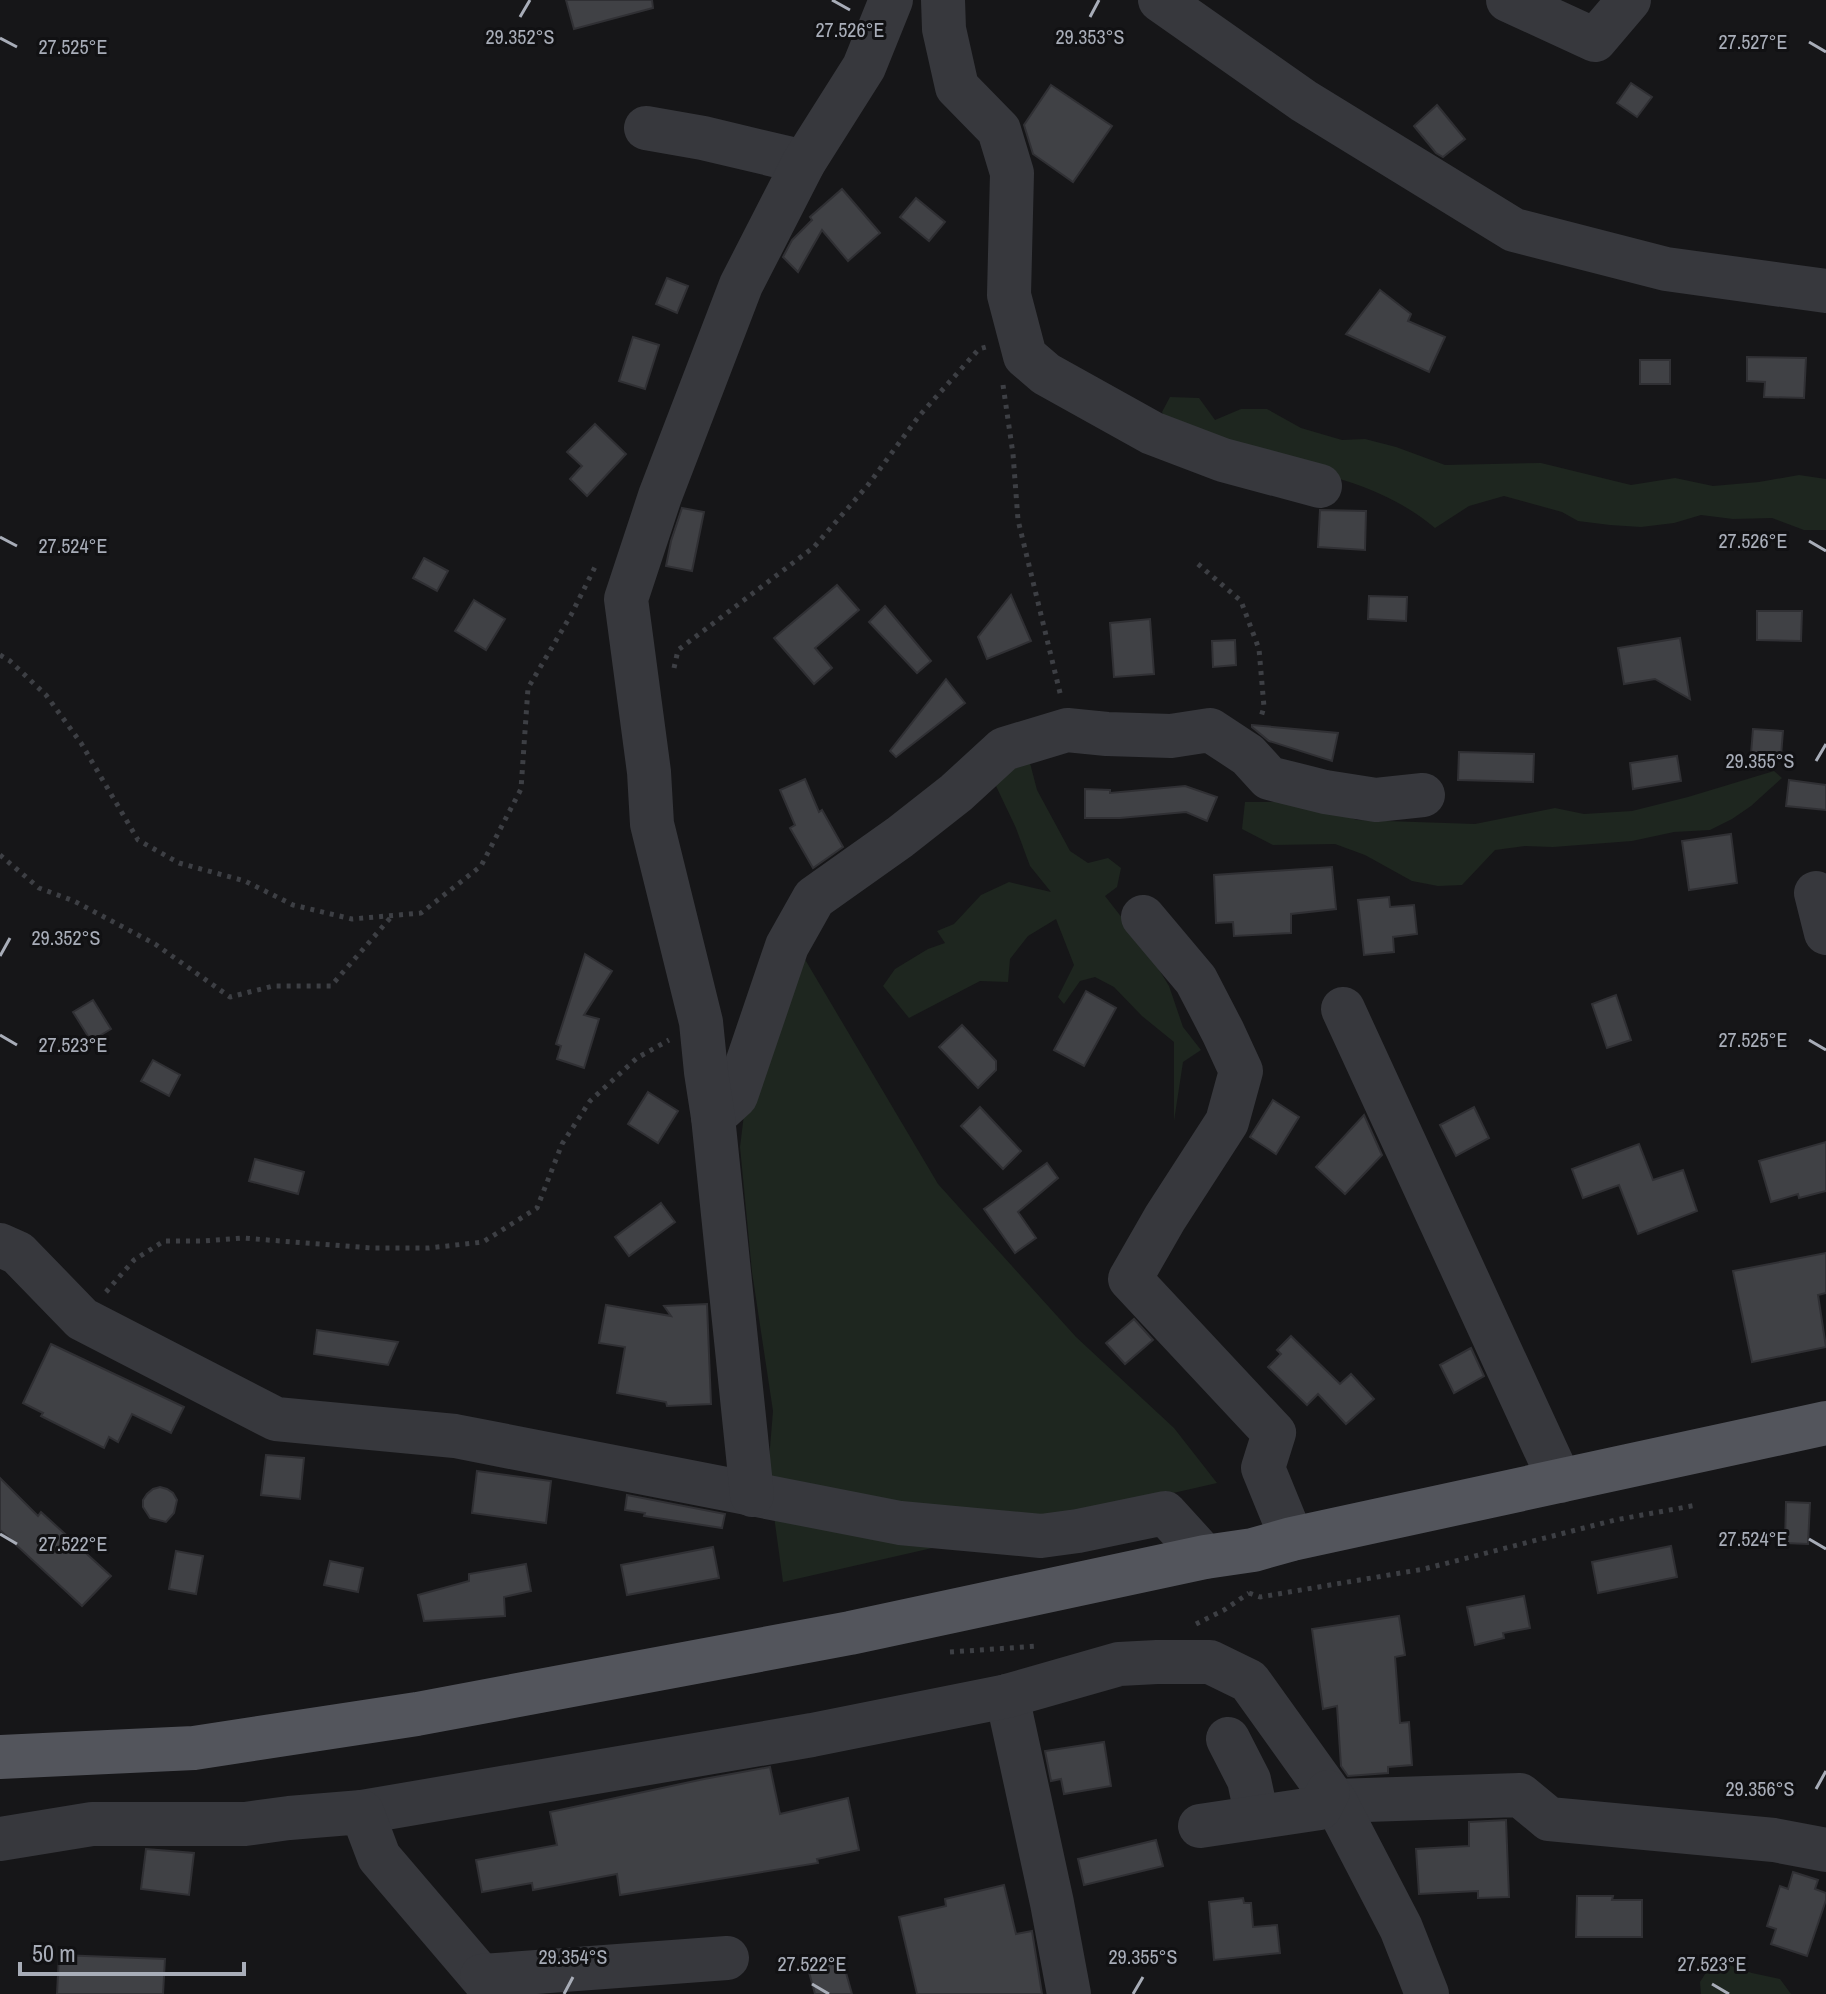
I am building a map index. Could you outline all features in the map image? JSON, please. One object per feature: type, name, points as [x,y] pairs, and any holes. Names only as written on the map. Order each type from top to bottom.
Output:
[{"type":"main road","points":[[1,1756],[194,1748],[417,1714],[850,1633],[1826,1423]]},
{"type":"street","points":[[943,0],[944,29],[957,87],[999,130],[1012,173],[1009,295],[1013,364],[1046,374],[1152,433],[1223,460],[1320,486]]},
{"type":"street","points":[[1160,0],[1304,101],[1514,230],[1666,269],[1826,291]]},
{"type":"street","points":[[1508,0],[1595,40],[1629,0]]},
{"type":"street","points":[[752,1495],[701,1022],[652,824],[649,772],[626,599],[660,496],[741,285],[804,162],[864,67],[884,4]]},
{"type":"street","points":[[646,128],[804,162]]},
{"type":"street","points":[[713,1117],[736,1096],[787,946],[814,898],[900,837],[1004,749],[1067,730],[1171,736],[1210,730],[1248,755],[1269,778],[1325,792],[1376,800],[1423,795]]},
{"type":"street","points":[[1143,917],[1196,980],[1241,1071],[1227,1122],[1130,1279],[1274,1433],[1263,1468],[1273,1544]]},
{"type":"street","points":[[1343,1009],[1560,1481]]},
{"type":"street","points":[[0,1245],[18,1253],[82,1319],[276,1419],[455,1436],[900,1523],[1041,1536],[1165,1513],[1205,1557]]},
{"type":"street","points":[[0,1839],[92,1824],[245,1824],[362,1812],[812,1735],[1007,1696],[1119,1664],[1210,1662],[1249,1681],[1332,1796],[1401,1928],[1427,1994]]},
{"type":"street","points":[[1007,1696],[1069,1994]]},
{"type":"street","points":[[1228,1739],[1249,1780],[1257,1817]]},
{"type":"street","points":[[1200,1826],[1320,1808],[1332,1796],[1520,1795],[1549,1819],[1774,1840],[1826,1850]]},
{"type":"street","points":[[362,1812],[379,1857],[489,1985],[727,1958]]},
{"type":"path","points":[[673,672],[678,650],[814,547],[868,485],[919,416],[979,349],[998,343],[1013,364],[1013,454],[1018,520],[1067,730]]},
{"type":"path","points":[[0,655],[46,695],[81,743],[138,840],[179,863],[245,881],[293,905],[352,919],[421,913],[481,866],[521,789],[528,688],[598,562]]},
{"type":"path","points":[[1198,564],[1241,601],[1259,649],[1264,707],[1248,755]]},
{"type":"path","points":[[0,855],[39,888],[74,901],[155,944],[230,997],[273,986],[331,986],[392,916]]},
{"type":"path","points":[[82,1319],[134,1260],[164,1241],[242,1238],[371,1248],[429,1248],[483,1242],[537,1208],[562,1144],[590,1101],[637,1058],[701,1022]]},
{"type":"path","points":[[1249,1593],[1260,1597],[1424,1569],[1615,1520],[1697,1505]]},
{"type":"path","points":[[1249,1593],[1248,1580],[1273,1544]]},
{"type":"path","points":[[1157,1662],[1169,1638],[1224,1610],[1249,1593]]},
{"type":"path","points":[[935,1652],[1041,1646]]},
{"type":"shaded area","points":[[1170,397],[1199,398],[1215,420],[1241,409],[1267,409],[1301,428],[1342,440],[1365,439],[1445,465],[1541,463],[1631,485],[1675,478],[1713,486],[1799,475],[1826,479],[1826,530],[1804,530],[1772,518],[1733,519],[1701,515],[1674,523],[1641,527],[1610,525],[1578,521],[1562,512],[1504,496],[1469,506],[1435,528],[1398,503],[1359,485],[1177,442],[1162,412]]},
{"type":"shaded area","points":[[1030,763],[1037,790],[1070,851],[1088,863],[1108,858],[1121,868],[1117,887],[1105,896],[1147,950],[1169,986],[1183,1027],[1201,1050],[1183,1062],[1174,1121],[1174,1042],[1142,1016],[1114,987],[1095,977],[1080,981],[1064,1004],[1058,997],[1074,965],[1056,919],[1028,936],[1010,959],[1008,982],[980,981],[909,1018],[883,986],[895,969],[928,949],[945,943],[937,931],[954,924],[981,895],[1009,882],[1051,892],[1030,866],[996,786],[1003,768]]},
{"type":"shaded area","points":[[1774,771],[1782,778],[1751,806],[1710,830],[1674,832],[1632,841],[1495,850],[1462,885],[1438,886],[1412,881],[1365,855],[1335,844],[1273,845],[1242,829],[1245,802],[1295,802],[1357,820],[1475,824],[1555,808],[1584,814],[1632,811]]},
{"type":"shaded area","points":[[800,951],[938,1184],[1076,1337],[1174,1428],[1217,1483],[783,1582],[768,1472],[773,1411],[752,1272],[740,1147],[748,1082]]},
{"type":"shaded area","points":[[1714,1960],[1780,1979],[1791,1994],[1701,1994],[1700,1982]]},
{"type":"building","points":[[566,0],[652,0],[653,8],[574,29]]},
{"type":"building","points":[[1631,83],[1652,97],[1637,117],[1617,103]]},
{"type":"building","points":[[1051,85],[1112,126],[1073,182],[1033,154],[1024,125]]},
{"type":"building","points":[[1437,105],[1465,139],[1443,157],[1414,126]]},
{"type":"building","points":[[842,189],[880,233],[848,261],[822,230],[798,272],[783,257],[792,240],[812,220],[810,217]]},
{"type":"building","points":[[916,198],[945,222],[929,241],[900,217]]},
{"type":"building","points":[[667,278],[688,286],[677,313],[656,304]]},
{"type":"building","points":[[1380,290],[1411,314],[1408,321],[1445,337],[1429,372],[1346,334]]},
{"type":"building","points":[[633,337],[659,345],[645,389],[619,381]]},
{"type":"building","points":[[1747,357],[1806,358],[1804,398],[1764,397],[1765,382],[1747,381]]},
{"type":"building","points":[[1640,360],[1670,360],[1670,384],[1640,384]]},
{"type":"building","points":[[595,424],[626,454],[587,496],[570,479],[582,466],[567,452]]},
{"type":"building","points":[[682,508],[704,512],[692,571],[666,566]]},
{"type":"building","points":[[1320,510],[1366,511],[1365,550],[1318,547]]},
{"type":"building","points":[[424,558],[448,571],[437,591],[413,578]]},
{"type":"building","points":[[837,585],[859,610],[815,648],[832,668],[814,684],[774,638]]},
{"type":"building","points":[[1011,595],[1031,641],[987,659],[978,637]]},
{"type":"building","points":[[1369,596],[1407,597],[1406,621],[1368,619]]},
{"type":"building","points":[[474,600],[505,619],[486,650],[455,631]]},
{"type":"building","points":[[885,606],[931,661],[917,673],[869,622]]},
{"type":"building","points":[[1757,611],[1802,611],[1801,641],[1757,640]]},
{"type":"building","points":[[1150,619],[1154,674],[1114,677],[1110,623]]},
{"type":"building","points":[[1680,638],[1690,699],[1655,679],[1624,684],[1618,648]]},
{"type":"building","points":[[1235,640],[1236,665],[1213,667],[1212,641]]},
{"type":"building","points":[[946,679],[965,703],[896,757],[890,751]]},
{"type":"building","points":[[1252,725],[1338,733],[1332,761],[1269,741]]},
{"type":"building","points":[[1753,729],[1783,731],[1781,756],[1751,754]]},
{"type":"building","points":[[1459,752],[1534,754],[1533,782],[1458,780]]},
{"type":"building","points":[[1677,756],[1681,781],[1633,789],[1630,763]]},
{"type":"building","points":[[805,779],[819,812],[822,810],[843,847],[813,868],[790,828],[795,825],[780,790]]},
{"type":"building","points":[[1789,780],[1826,785],[1826,810],[1786,806]]},
{"type":"building","points":[[1185,786],[1217,797],[1207,821],[1186,812],[1085,818],[1085,789],[1110,790],[1110,793]]},
{"type":"building","points":[[1731,834],[1737,883],[1689,890],[1682,841]]},
{"type":"building","points":[[1332,867],[1336,909],[1291,914],[1291,933],[1234,936],[1233,922],[1216,923],[1214,875]]},
{"type":"building","points":[[1389,897],[1390,907],[1414,905],[1417,934],[1393,937],[1394,952],[1364,955],[1358,900]]},
{"type":"building","points":[[585,954],[612,971],[584,1015],[599,1019],[584,1068],[557,1059],[561,1046],[556,1044]]},
{"type":"building","points":[[1086,991],[1116,1008],[1084,1066],[1054,1050]]},
{"type":"building","points":[[1616,995],[1631,1040],[1607,1048],[1592,1004]]},
{"type":"building","points":[[93,1000],[111,1029],[91,1041],[73,1012]]},
{"type":"building","points":[[962,1025],[996,1061],[996,1070],[978,1088],[939,1047]]},
{"type":"building","points":[[153,1060],[180,1075],[169,1096],[141,1081]]},
{"type":"building","points":[[648,1092],[678,1111],[658,1143],[628,1124]]},
{"type":"building","points":[[1273,1100],[1299,1117],[1276,1154],[1250,1137]]},
{"type":"building","points":[[980,1107],[1021,1151],[1003,1169],[961,1126]]},
{"type":"building","points":[[1474,1107],[1489,1138],[1456,1156],[1440,1125]]},
{"type":"building","points":[[1364,1115],[1382,1155],[1345,1194],[1316,1167]]},
{"type":"building","points":[[1826,1142],[1826,1191],[1799,1198],[1798,1194],[1771,1202],[1759,1161]]},
{"type":"building","points":[[1639,1144],[1653,1180],[1683,1170],[1697,1211],[1638,1234],[1619,1185],[1583,1198],[1572,1169]]},
{"type":"building","points":[[255,1159],[304,1172],[298,1194],[249,1181]]},
{"type":"building","points":[[1047,1163],[1058,1178],[1018,1212],[1036,1238],[1015,1253],[984,1209]]},
{"type":"building","points":[[661,1203],[675,1222],[629,1256],[615,1237]]},
{"type":"building","points":[[1826,1253],[1826,1293],[1818,1295],[1826,1347],[1752,1362],[1733,1271]]},
{"type":"building","points":[[707,1304],[711,1404],[667,1406],[666,1402],[617,1393],[625,1347],[599,1343],[606,1305],[671,1316],[664,1306]]},
{"type":"building","points":[[1134,1319],[1153,1340],[1125,1364],[1106,1343]]},
{"type":"building","points":[[317,1330],[398,1342],[388,1365],[314,1354]]},
{"type":"building","points":[[1291,1336],[1340,1384],[1351,1374],[1374,1399],[1346,1424],[1318,1394],[1307,1405],[1268,1367],[1281,1354],[1277,1350]]},
{"type":"building","points":[[51,1344],[184,1407],[171,1433],[132,1414],[118,1442],[109,1437],[104,1448],[41,1416],[43,1413],[23,1403]]},
{"type":"building","points":[[1471,1348],[1484,1376],[1454,1393],[1440,1365]]},
{"type":"building","points":[[266,1455],[304,1458],[300,1499],[261,1495]]},
{"type":"building","points":[[477,1471],[551,1481],[546,1523],[472,1513]]},
{"type":"building","points":[[0,1478],[38,1516],[41,1512],[111,1576],[82,1606],[0,1530]]},
{"type":"building","points":[[160,1487],[173,1493],[177,1500],[174,1513],[166,1522],[150,1518],[143,1507],[147,1494]]},
{"type":"building","points":[[627,1495],[725,1514],[722,1528],[644,1516],[645,1513],[625,1510]]},
{"type":"building","points":[[1786,1502],[1810,1503],[1808,1544],[1785,1543]]},
{"type":"building","points":[[1671,1546],[1677,1577],[1598,1593],[1592,1562]]},
{"type":"building","points":[[713,1547],[719,1578],[627,1595],[621,1565]]},
{"type":"building","points":[[176,1551],[203,1556],[196,1594],[169,1589]]},
{"type":"building","points":[[330,1561],[363,1568],[358,1592],[324,1585]]},
{"type":"building","points":[[526,1564],[531,1591],[504,1597],[505,1616],[424,1621],[418,1595],[469,1581],[469,1574]]},
{"type":"building","points":[[1524,1596],[1530,1628],[1503,1633],[1504,1638],[1475,1645],[1467,1607]]},
{"type":"building","points":[[1399,1616],[1405,1655],[1395,1657],[1400,1723],[1409,1722],[1412,1765],[1388,1767],[1388,1773],[1348,1776],[1341,1766],[1337,1706],[1323,1709],[1312,1629]]},
{"type":"building","points":[[1104,1742],[1111,1786],[1064,1794],[1061,1779],[1051,1781],[1045,1751]]},
{"type":"building","points":[[770,1767],[780,1814],[848,1798],[859,1850],[817,1859],[818,1863],[620,1895],[617,1874],[533,1890],[532,1883],[482,1892],[476,1860],[557,1845],[550,1812]]},
{"type":"building","points":[[1506,1820],[1509,1897],[1478,1898],[1478,1891],[1419,1894],[1416,1849],[1469,1846],[1469,1822]]},
{"type":"building","points":[[1156,1840],[1163,1866],[1084,1885],[1078,1859]]},
{"type":"building","points":[[146,1849],[194,1853],[189,1895],[141,1889]]},
{"type":"building","points":[[1793,1872],[1818,1880],[1815,1889],[1826,1893],[1807,1956],[1771,1944],[1776,1929],[1767,1926],[1780,1886],[1788,1889]]},
{"type":"building","points":[[1004,1885],[1016,1934],[1032,1931],[1042,1994],[917,1994],[899,1917],[946,1906],[945,1899]]},
{"type":"building","points":[[1577,1896],[1642,1900],[1642,1937],[1576,1937]]},
{"type":"building","points":[[1243,1898],[1244,1903],[1251,1903],[1253,1927],[1277,1925],[1280,1953],[1214,1960],[1209,1902]]},
{"type":"building","points":[[59,1955],[165,1959],[163,1994],[57,1994]]},
{"type":"building","points":[[841,1955],[852,1994],[815,1994],[807,1965]]}]
